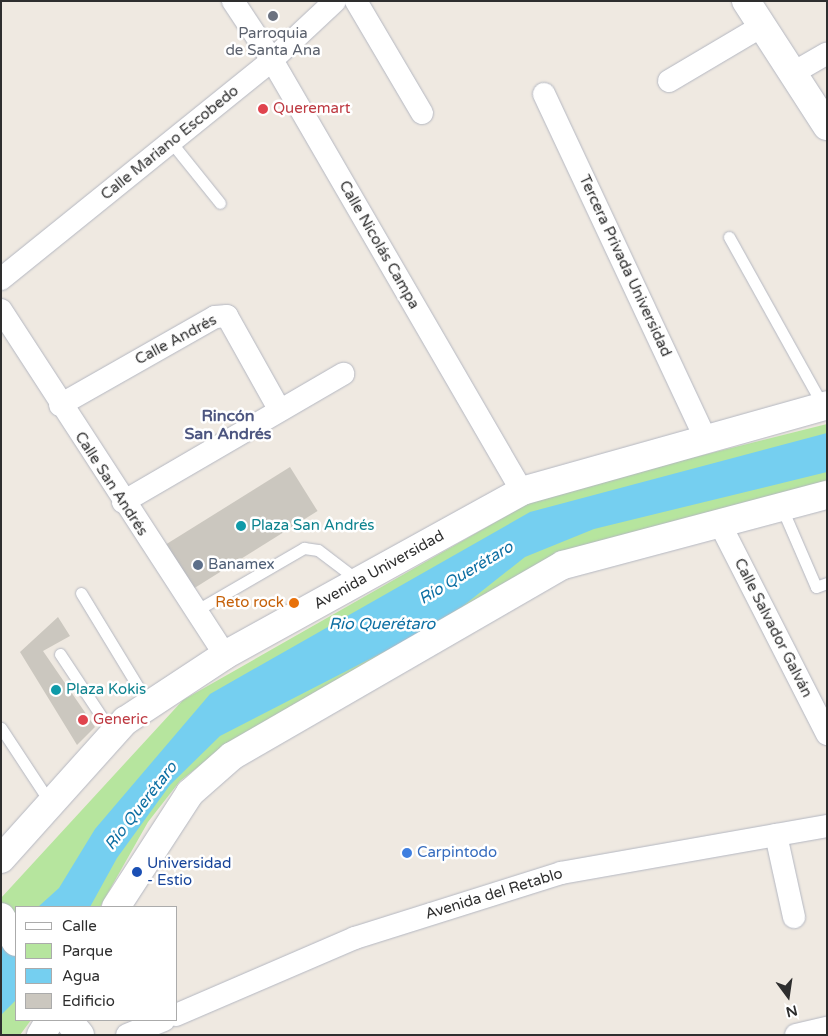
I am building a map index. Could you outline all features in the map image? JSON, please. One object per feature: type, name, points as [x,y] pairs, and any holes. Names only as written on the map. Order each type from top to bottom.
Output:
[{"type":"main road","points":[[746,1],[827,126]]},
{"type":"main road","name":"Avenida Universidad","points":[[1,859],[113,734],[149,705],[225,655],[522,491],[705,437],[825,406]]},
{"type":"main road","points":[[117,906],[190,793],[232,756],[563,565],[719,522],[827,495]]},
{"type":"main road","points":[[2,918],[15,940]]},
{"type":"main road","points":[[41,1035],[49,1021]]},
{"type":"main road","points":[[69,1021],[80,1035]]},
{"type":"street","name":"Calle Nicolás Campa","points":[[233,1],[272,60],[522,491]]},
{"type":"street","name":"Calle Mariano Escobedo","points":[[1,279],[272,60],[335,1]]},
{"type":"street","points":[[356,1],[422,113]]},
{"type":"street","points":[[669,81],[762,26]]},
{"type":"street","points":[[794,73],[827,53]]},
{"type":"street","name":"Tercera Privada Universidad","points":[[544,94],[705,437]]},
{"type":"street","name":"Calle San Andrés","points":[[1,310],[60,405],[225,655]]},
{"type":"street","name":"Calle Andrés","points":[[60,405],[215,317],[226,316],[279,409]]},
{"type":"street","points":[[123,502],[279,409],[343,374]]},
{"type":"street","name":"Calle Salvador Galván","points":[[719,522],[827,734]]},
{"type":"street","name":"Avenida del Retablo","points":[[178,1014],[355,938],[561,873],[827,826]]},
{"type":"street","points":[[776,834],[794,917]]},
{"type":"street","points":[[127,1035],[162,1021]]},
{"type":"street","points":[[796,1035],[827,1028]]},
{"type":"lane","points":[[171,142],[220,203]]},
{"type":"lane","points":[[729,237],[825,406]]},
{"type":"lane","points":[[781,506],[816,587],[827,583]]},
{"type":"lane","points":[[197,610],[304,548],[318,550],[359,581]]},
{"type":"lane","points":[[80,592],[149,705]]},
{"type":"lane","points":[[60,654],[113,734]]},
{"type":"lane","points":[[1,728],[51,804]]},
{"type":"green space","name":"Rio Querétaro","points":[[827,424],[827,483],[556,556],[230,742],[180,781],[148,822],[101,906],[15,906],[15,1021],[30,1021],[20,1035],[1,1035],[1,898],[183,700],[543,495]]},
{"type":"water","name":"Rio Querétaro","points":[[827,433],[827,472],[594,529],[525,557],[463,606],[401,643],[220,736],[170,785],[117,858],[91,906],[39,906],[59,888],[95,829],[210,694],[530,512]]},
{"type":"water","points":[[15,931],[15,1001],[1,1015],[1,947]]},
{"type":"building","name":"Plaza San Andrés","points":[[290,467],[318,511],[194,588],[166,544]]},
{"type":"building","name":"Plaza Kokis","points":[[58,617],[70,636],[43,651],[95,727],[77,745],[20,652]]},
{"type":"place","name":"Parroquia de Santa Ana","points":[[273,16]]},
{"type":"place","name":"Queremart","points":[[263,109]]},
{"type":"place","name":"Plaza San Andrés","points":[[241,526]]},
{"type":"place","name":"Banamex","points":[[198,565]]},
{"type":"place","name":"Reto rock","points":[[294,603]]},
{"type":"place","name":"Plaza Kokis","points":[[56,690]]},
{"type":"place","name":"Generic","points":[[83,720]]},
{"type":"place","name":"Carpintodo","points":[[407,853]]},
{"type":"place","name":"Universidad - Estio","points":[[137,872]]},
{"type":"district","name":"Rincón San Andrés","points":[[228,425]]},
{"type":"water label","name":"Río Querétaro","points":[[466,573]]},
{"type":"water label","name":"Río Querétaro","points":[[141,806]]}]
